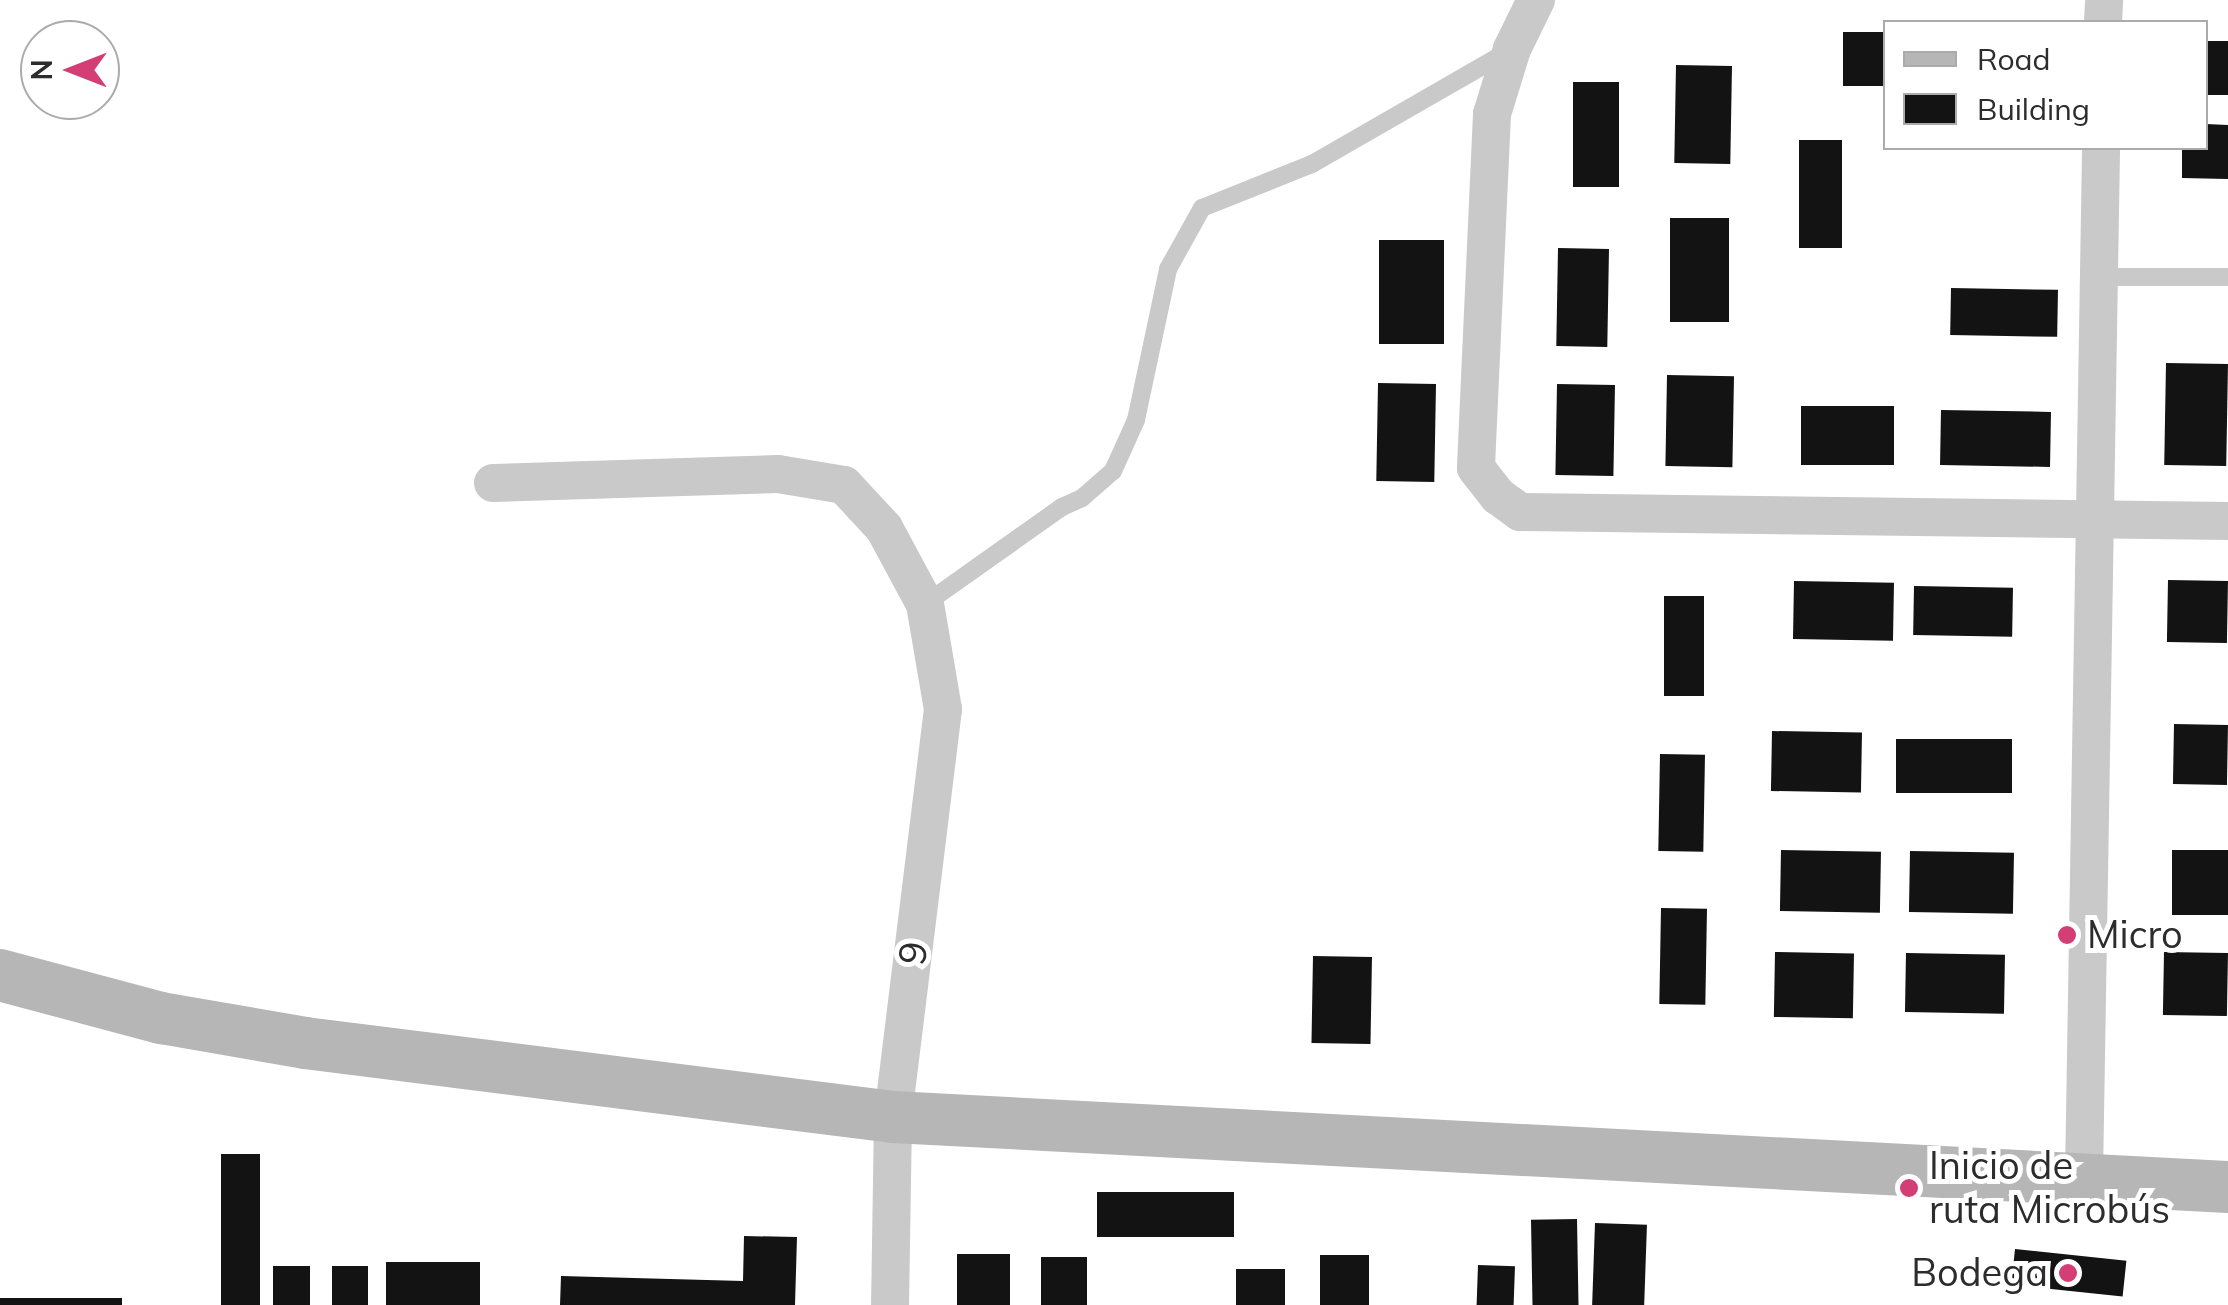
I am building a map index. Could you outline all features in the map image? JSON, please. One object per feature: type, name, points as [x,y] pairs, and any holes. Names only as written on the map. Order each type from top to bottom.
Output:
[{"type":"street","points":[[1536,0],[1512,49],[1492,114],[1476,468],[1498,496],[1520,512],[2095,516],[2228,521]]},
{"type":"street","points":[[2084,1177],[2101,150]]},
{"type":"street","name":"9","points":[[493,483],[778,474],[844,484],[884,528],[924,604],[943,709],[893,1116],[890,1305]]},
{"type":"street","points":[[0,976],[161,1018],[305,1043],[893,1116],[2228,1187]]},
{"type":"lane","points":[[924,604],[1062,507],[1082,498],[1113,471],[1136,420],[1168,269],[1202,208],[1312,164],[1512,49]]},
{"type":"lane","points":[[2099,278],[2228,277]]},
{"type":"building","points":[[1843,32],[1883,32],[1883,86],[1843,86]]},
{"type":"building","points":[[2208,41],[2228,41],[2228,95],[2208,95]]},
{"type":"building","points":[[1676,65],[1732,66],[1730,164],[1674,163]]},
{"type":"building","points":[[1573,82],[1619,82],[1619,187],[1573,187]]},
{"type":"building","points":[[2208,124],[2228,125],[2228,179],[2182,178],[2182,150],[2208,150]]},
{"type":"building","points":[[1799,140],[1842,140],[1842,248],[1799,248]]},
{"type":"building","points":[[1670,218],[1729,218],[1729,322],[1670,322]]},
{"type":"building","points":[[1379,240],[1444,240],[1444,344],[1379,344]]},
{"type":"building","points":[[1558,248],[1609,249],[1607,347],[1556,346]]},
{"type":"building","points":[[1951,288],[2058,290],[2057,337],[1950,335]]},
{"type":"building","points":[[2166,363],[2228,364],[2226,466],[2164,465]]},
{"type":"building","points":[[1667,375],[1734,376],[1732,467],[1665,466]]},
{"type":"building","points":[[1378,383],[1436,384],[1434,482],[1376,481]]},
{"type":"building","points":[[1557,384],[1615,385],[1613,476],[1555,475]]},
{"type":"building","points":[[1801,406],[1894,406],[1894,465],[1801,465]]},
{"type":"building","points":[[1941,410],[2051,412],[2050,467],[1940,465]]},
{"type":"building","points":[[2168,580],[2228,581],[2227,643],[2167,642]]},
{"type":"building","points":[[1794,581],[1894,583],[1893,641],[1793,639]]},
{"type":"building","points":[[1914,586],[2013,588],[2012,637],[1913,635]]},
{"type":"building","points":[[1664,596],[1704,596],[1704,696],[1664,696]]},
{"type":"building","points":[[2174,724],[2228,725],[2227,785],[2173,784]]},
{"type":"building","points":[[1772,731],[1862,733],[1861,793],[1771,791]]},
{"type":"building","points":[[1896,739],[2012,739],[2012,793],[1896,793]]},
{"type":"building","points":[[1660,754],[1705,755],[1703,852],[1658,851]]},
{"type":"building","points":[[1781,850],[1881,852],[1880,913],[1780,911]]},
{"type":"building","points":[[2172,850],[2228,850],[2228,915],[2172,915]]},
{"type":"building","points":[[1910,851],[2014,853],[2013,914],[1909,912]]},
{"type":"building","points":[[1661,908],[1707,909],[1705,1005],[1659,1004]]},
{"type":"building","points":[[1775,952],[1854,953],[1853,1018],[1774,1017]]},
{"type":"building","points":[[2164,952],[2228,953],[2227,1016],[2163,1015]]},
{"type":"building","points":[[1906,953],[2005,955],[2004,1014],[1905,1012]]},
{"type":"building","points":[[1313,956],[1372,957],[1370,1044],[1311,1043]]},
{"type":"building","points":[[221,1154],[260,1154],[260,1305],[221,1305]]},
{"type":"building","points":[[1097,1192],[1234,1192],[1234,1237],[1097,1237]]},
{"type":"building","points":[[1577,1219],[1579,1305],[1532,1305],[1531,1220]]},
{"type":"building","points":[[1595,1223],[1647,1225],[1644,1305],[1592,1305]]},
{"type":"building","points":[[744,1236],[797,1237],[795,1305],[560,1305],[561,1276],[743,1281]]},
{"type":"building","name":"Bodega","points":[[2015,1249],[2126,1261],[2123,1297],[2011,1285]]},
{"type":"building","points":[[957,1254],[1010,1254],[1010,1305],[957,1305]]},
{"type":"building","points":[[1320,1255],[1369,1255],[1369,1305],[1320,1305]]},
{"type":"building","points":[[1041,1257],[1087,1257],[1087,1305],[1041,1305]]},
{"type":"building","points":[[386,1262],[480,1262],[480,1305],[386,1305]]},
{"type":"building","points":[[1478,1265],[1515,1266],[1514,1305],[1477,1305]]},
{"type":"building","points":[[273,1266],[310,1266],[310,1305],[273,1305]]},
{"type":"building","points":[[332,1266],[368,1266],[368,1305],[332,1305]]},
{"type":"building","points":[[1236,1269],[1285,1269],[1285,1305],[1236,1305]]},
{"type":"building","points":[[0,1298],[122,1298],[122,1305],[0,1305]]},
{"type":"place","name":"Micro","points":[[2067,935]]},
{"type":"place","name":"Inicio de ruta Microbús","points":[[1909,1188]]},
{"type":"place","name":"Bodega","points":[[2068,1273]]}]
